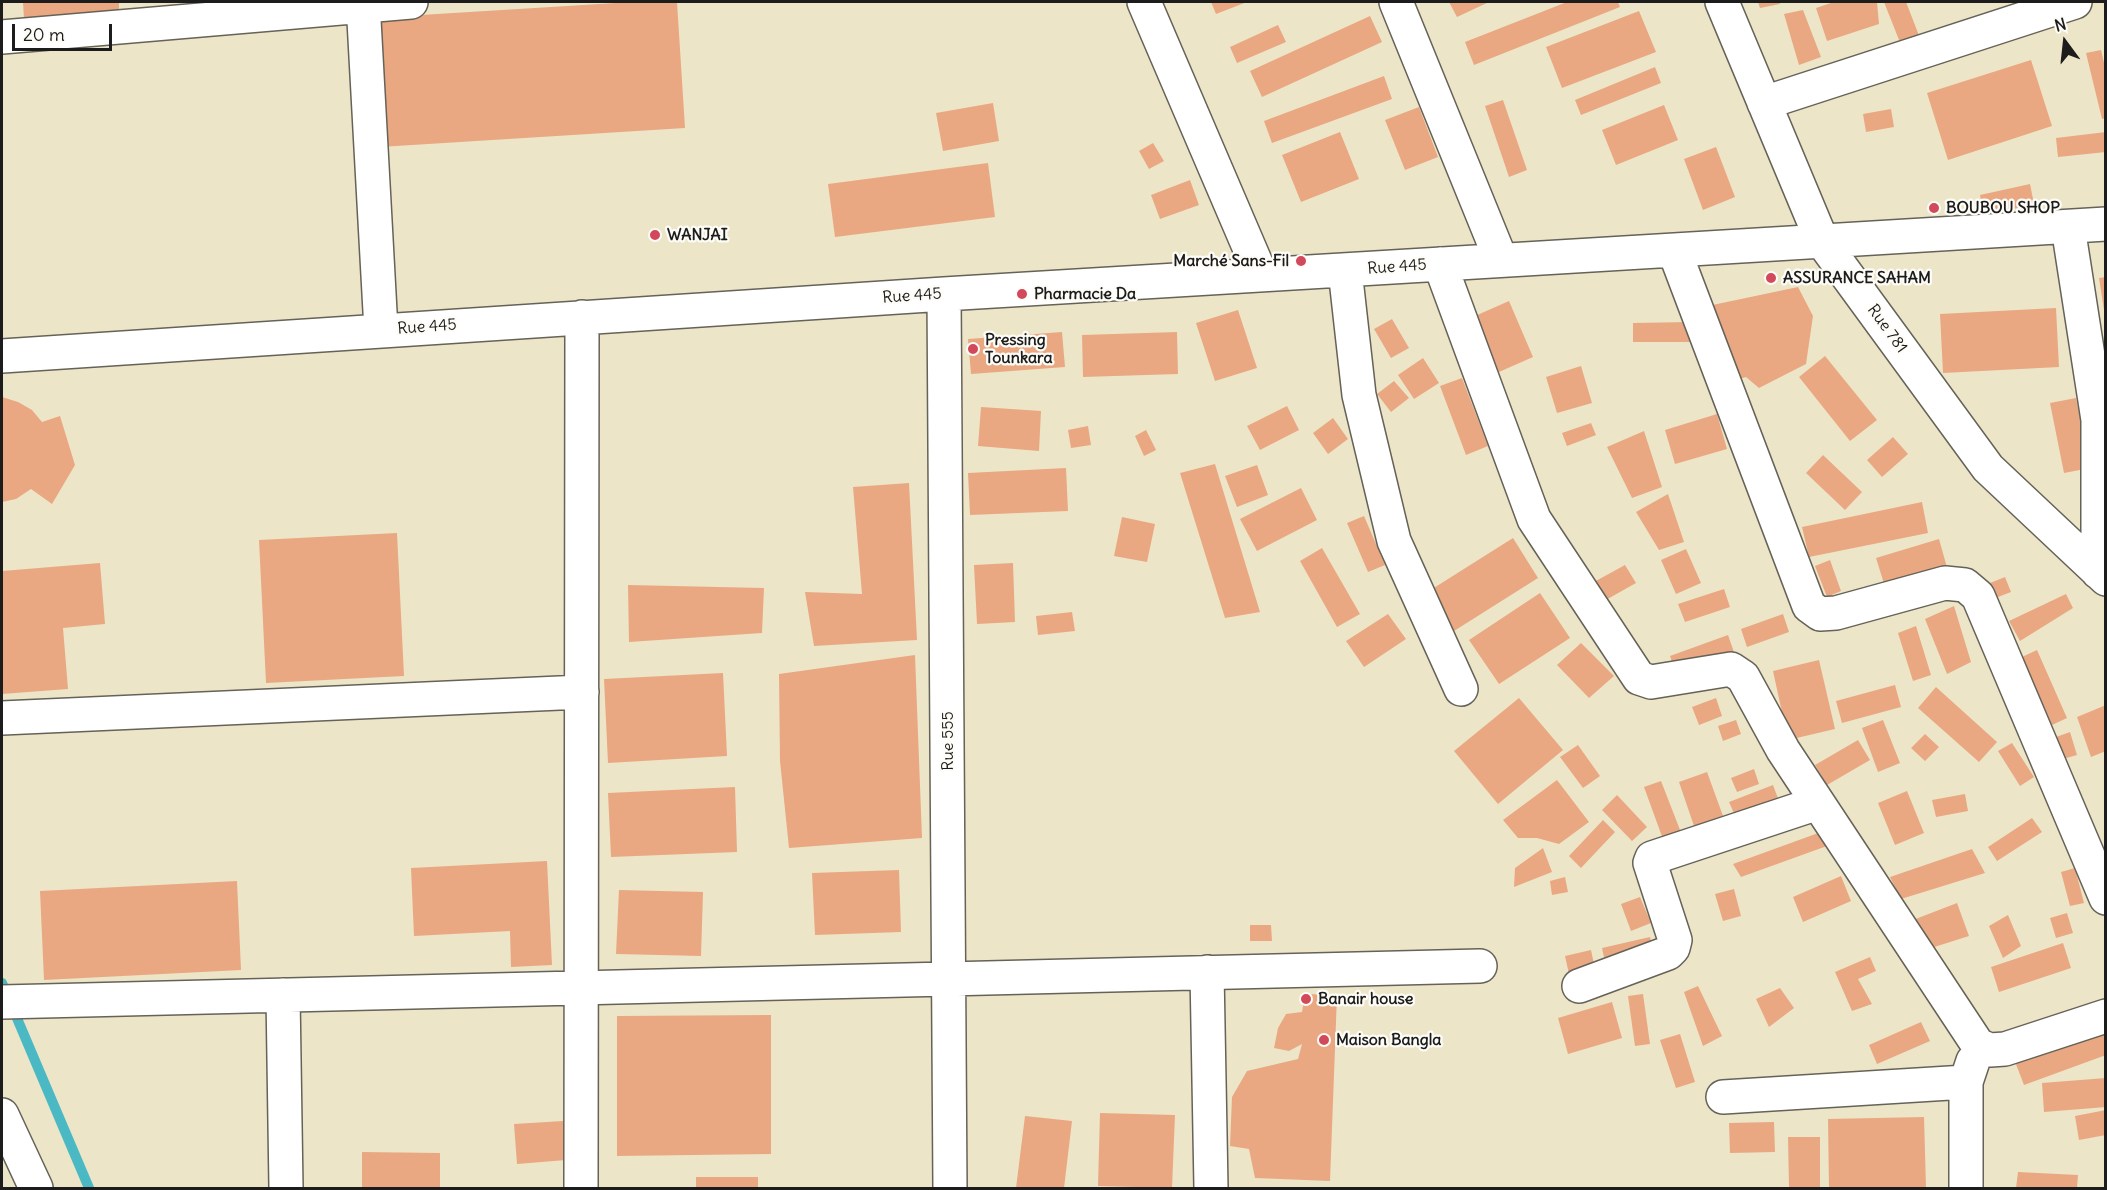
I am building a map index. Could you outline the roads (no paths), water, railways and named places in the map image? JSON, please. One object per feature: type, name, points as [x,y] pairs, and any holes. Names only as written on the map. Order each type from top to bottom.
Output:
[{"type":"street","points":[[2,37],[363,4],[411,2]]},
{"type":"street","points":[[1144,2],[1261,275]]},
{"type":"street","points":[[1396,2],[1501,260]]},
{"type":"street","name":"Rue 781","points":[[1722,2],[1822,241],[1988,468],[2103,574]]},
{"type":"street","points":[[1764,103],[2075,2]]},
{"type":"street","points":[[363,4],[381,330]]},
{"type":"street","name":"Rue 445","points":[[2,356],[582,316],[2106,224]]},
{"type":"street","points":[[2068,226],[2102,420],[2103,574]]},
{"type":"street","points":[[1674,250],[1809,606],[1820,614],[1836,613],[1945,583],[1965,585],[1978,596],[2106,898]]},
{"type":"street","points":[[1440,264],[1534,519],[1639,678],[1651,682],[1731,669],[1743,677],[1783,750],[1978,1045],[1990,1050],[2005,1049],[2106,1016]]},
{"type":"street","points":[[1345,270],[1359,395],[1394,541],[1461,689]]},
{"type":"street","name":"Rue 555","points":[[944,294],[950,1188]]},
{"type":"street","points":[[581,1188],[582,316]]},
{"type":"street","points":[[2,718],[582,692]]},
{"type":"street","points":[[1579,986],[1668,953],[1673,948],[1675,940],[1650,864],[1652,858],[1818,803]]},
{"type":"street","points":[[2,1002],[1480,966]]},
{"type":"street","points":[[1207,972],[1211,1188]]},
{"type":"street","points":[[283,995],[286,1188]]},
{"type":"street","points":[[1966,1188],[1966,1082],[1978,1045]]},
{"type":"street","points":[[1723,1097],[1966,1082]]},
{"type":"street","points":[[2,1115],[36,1188]]},
{"type":"waterway","points":[[2,983],[89,1188]]},
{"type":"place","name":"BOUBOU SHOP","points":[[1934,208]]},
{"type":"place","name":"WANJAI","points":[[655,235]]},
{"type":"place","name":"Marché Sans-Fil","points":[[1301,261]]},
{"type":"place","name":"ASSURANCE SAHAM","points":[[1771,278]]},
{"type":"place","name":"Pharmacie Da","points":[[1022,294]]},
{"type":"place","name":"Pressing Tounkara","points":[[973,349]]},
{"type":"place","name":"Banair house","points":[[1306,999]]},
{"type":"place","name":"Maison Bangla","points":[[1324,1040]]}]
